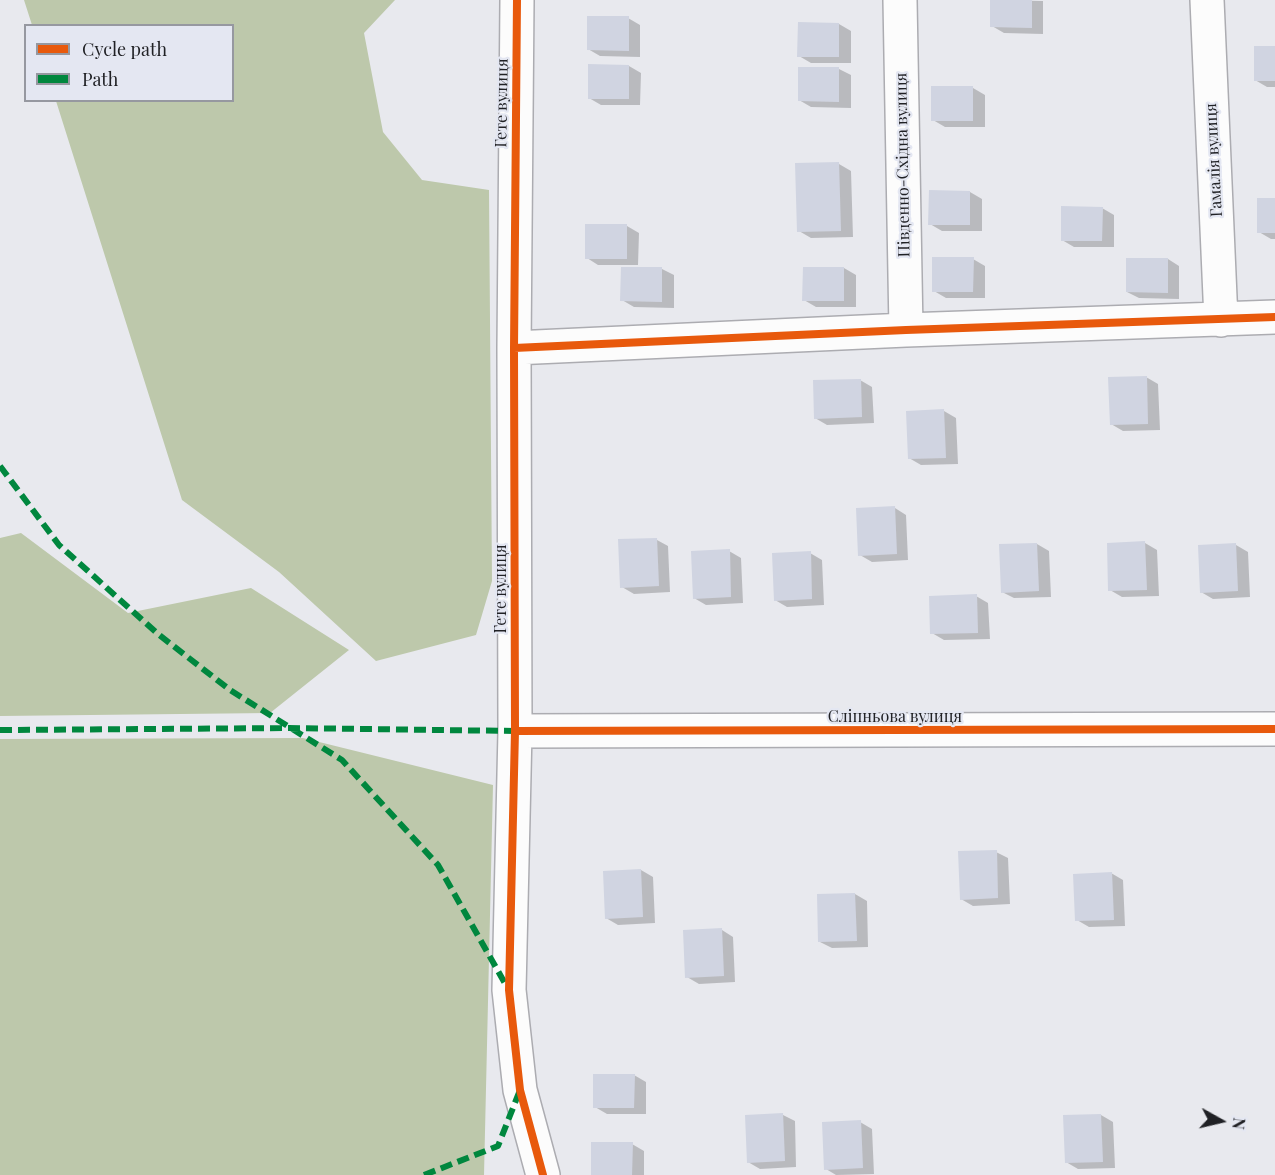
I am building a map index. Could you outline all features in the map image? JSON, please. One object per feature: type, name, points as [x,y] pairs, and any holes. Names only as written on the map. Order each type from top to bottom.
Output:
[{"type":"street","name":"Гете вулиця","points":[[517,0],[514,348],[516,731],[509,990],[520,1090],[543,1175]]},
{"type":"street","name":"Південно-Східна вулиця","points":[[900,0],[906,330]]},
{"type":"street","name":"Гамалія вулиця","points":[[1207,0],[1221,320]]},
{"type":"street","points":[[514,348],[906,330],[1275,318]]},
{"type":"street","name":"Сліпньова вулиця","points":[[516,731],[1275,729]]},
{"type":"green space","points":[[24,0],[395,0],[364,33],[383,132],[422,180],[489,190],[492,581],[476,635],[376,661],[279,572],[182,500],[56,102],[234,102],[234,24],[32,24]]},
{"type":"green space","points":[[21,533],[128,613],[251,588],[349,650],[270,713],[0,716],[0,538]]},
{"type":"green space","points":[[303,738],[493,785],[484,1175],[0,1175],[0,739]]},
{"type":"building","points":[[990,0],[1032,0],[1032,28],[990,27]]},
{"type":"building","points":[[587,16],[629,16],[629,51],[587,50]]},
{"type":"building","points":[[798,22],[839,23],[839,57],[797,57]]},
{"type":"building","points":[[1254,46],[1275,46],[1275,81],[1254,81]]},
{"type":"building","points":[[588,64],[629,65],[629,99],[588,99]]},
{"type":"building","points":[[798,67],[839,67],[839,102],[798,101]]},
{"type":"building","points":[[931,86],[973,86],[973,121],[931,121]]},
{"type":"building","points":[[839,162],[841,231],[797,232],[795,163]]},
{"type":"building","points":[[929,190],[970,191],[970,225],[928,225]]},
{"type":"building","points":[[1257,198],[1275,198],[1275,233],[1257,233]]},
{"type":"building","points":[[1061,206],[1103,207],[1102,241],[1061,241]]},
{"type":"building","points":[[585,224],[627,224],[627,259],[585,259]]},
{"type":"building","points":[[932,257],[974,257],[973,292],[932,292]]},
{"type":"building","points":[[1126,258],[1168,258],[1168,293],[1126,292]]},
{"type":"building","points":[[621,267],[662,267],[662,302],[620,301]]},
{"type":"building","points":[[803,267],[844,267],[844,301],[802,301]]},
{"type":"building","points":[[1147,376],[1148,424],[1110,425],[1108,377]]},
{"type":"building","points":[[861,379],[862,417],[814,419],[813,380]]},
{"type":"building","points":[[944,409],[946,458],[908,459],[906,411]]},
{"type":"building","points":[[895,506],[897,554],[858,556],[856,508]]},
{"type":"building","points":[[657,538],[659,586],[620,588],[618,539]]},
{"type":"building","points":[[1145,541],[1147,590],[1108,591],[1107,543]]},
{"type":"building","points":[[1037,543],[1039,591],[1001,593],[999,544]]},
{"type":"building","points":[[1236,543],[1238,591],[1200,593],[1198,545]]},
{"type":"building","points":[[730,549],[731,597],[693,599],[691,551]]},
{"type":"building","points":[[811,551],[812,599],[774,601],[772,553]]},
{"type":"building","points":[[977,594],[978,633],[930,634],[929,596]]},
{"type":"building","points":[[997,850],[998,898],[960,900],[958,851]]},
{"type":"building","points":[[641,869],[643,917],[605,919],[603,871]]},
{"type":"building","points":[[1112,872],[1114,920],[1075,921],[1073,874]]},
{"type":"building","points":[[855,893],[857,941],[818,942],[817,894]]},
{"type":"building","points":[[722,928],[724,976],[685,978],[683,930]]},
{"type":"building","points":[[593,1074],[635,1074],[634,1108],[593,1108]]},
{"type":"building","points":[[783,1113],[785,1161],[747,1163],[745,1115]]},
{"type":"building","points":[[1101,1114],[1103,1162],[1065,1163],[1063,1115]]},
{"type":"building","points":[[861,1120],[863,1168],[824,1170],[822,1122]]},
{"type":"building","points":[[591,1142],[633,1142],[632,1175],[591,1175]]},
{"type":"marked path","points":[[0,466],[59,545],[158,634],[230,690],[342,760],[438,865],[507,987]]},
{"type":"marked path","points":[[0,730],[289,728],[515,731]]},
{"type":"marked path","points":[[424,1175],[498,1146],[520,1090]]},
{"type":"cycle path","points":[[517,0],[514,348],[515,731],[509,990],[520,1090],[543,1175]]},
{"type":"cycle path","points":[[514,348],[906,330],[1275,317]]},
{"type":"cycle path","points":[[515,731],[1275,729]]}]
